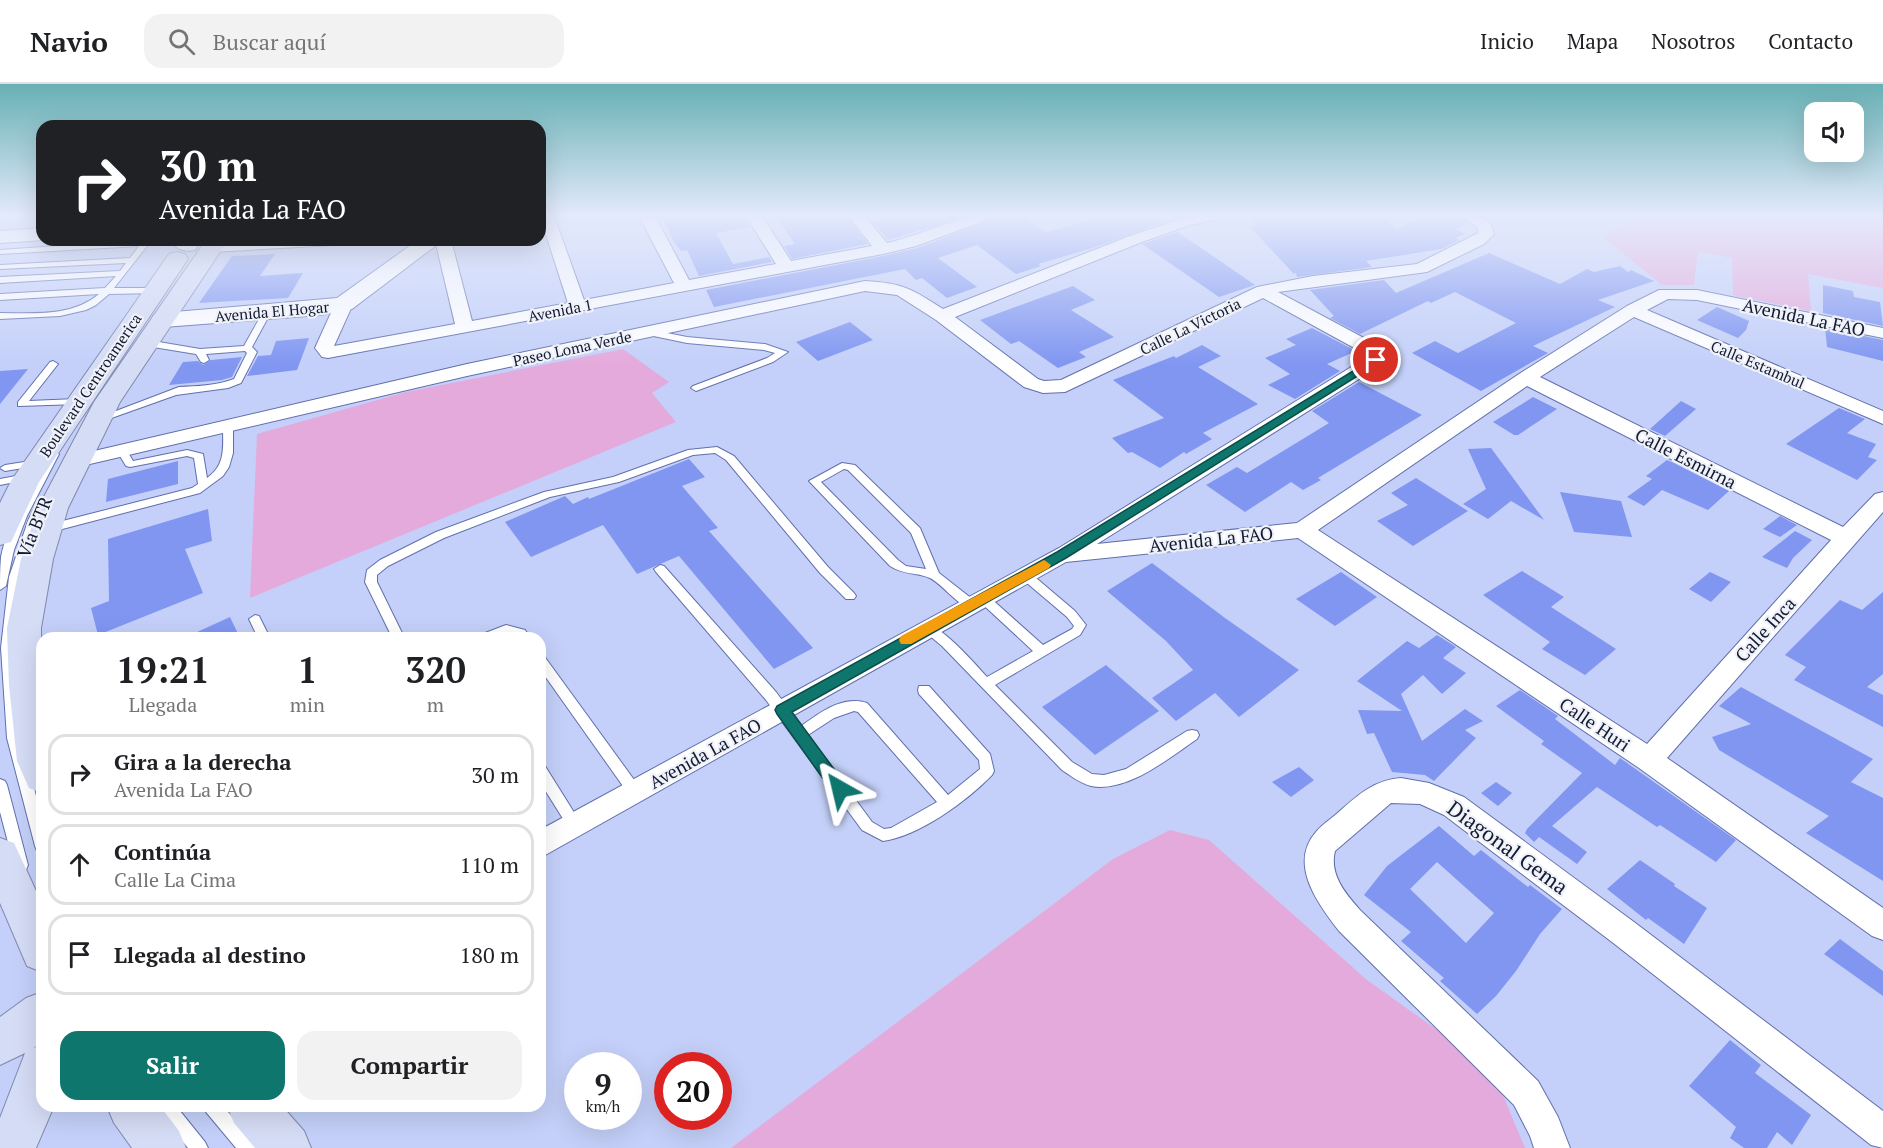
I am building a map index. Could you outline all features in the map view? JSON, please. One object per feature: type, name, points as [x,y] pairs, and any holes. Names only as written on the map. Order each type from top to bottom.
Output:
[{"type":"main road","name":"Boulevard Centroamerica","points":[[0,535],[14,469],[75,405],[154,291],[176,266]]},
{"type":"main road","name":"Boulevard Centroamerica","points":[[36,761],[27,685],[24,628],[37,559],[46,529],[53,508],[103,411],[163,320],[187,266]]},
{"type":"main road","points":[[0,856],[36,937]]},
{"type":"main road","points":[[0,1042],[36,1019]]},
{"type":"main road","points":[[11,1126],[36,1079]]},
{"type":"main road","points":[[135,1112],[162,1148]]},
{"type":"main road","points":[[256,1112],[287,1148]]},
{"type":"street","name":"Avenida El Hogar","points":[[163,320],[320,308],[344,304],[397,266]]},
{"type":"street","points":[[449,266],[465,328]]},
{"type":"street","points":[[564,266],[578,306]]},
{"type":"street","points":[[673,266],[684,287]]},
{"type":"street","name":"Avenida 1","points":[[344,304],[324,348],[328,352],[793,266]]},
{"type":"street","points":[[942,316],[1069,266]]},
{"type":"street","name":"Calle La Victoria","points":[[1043,387],[1065,386],[1263,291],[1314,281],[1421,269],[1428,266]]},
{"type":"street","name":"Paseo Loma Verde","points":[[77,461],[467,370],[865,286],[887,287],[903,291],[942,316],[1031,382],[1043,387]]},
{"type":"street","points":[[1061,555],[1376,360],[1379,355],[1263,291]]},
{"type":"street","name":"Avenida La FAO","points":[[546,842],[1061,555],[1302,530],[1526,378],[1633,310],[1665,294],[1697,295],[1883,333]]},
{"type":"street","name":"Calle Estambul","points":[[1633,310],[1883,418]]},
{"type":"street","name":"Calle Esmirna","points":[[1526,378],[1846,538]]},
{"type":"street","name":"Calle Inca","points":[[1649,760],[1846,538],[1883,500]]},
{"type":"street","name":"Calle Huri","points":[[1302,530],[1649,760],[1883,926]]},
{"type":"street","name":"Diagonal Gema","points":[[1552,1148],[1546,1129],[1526,1093],[1350,921],[1329,893],[1322,878],[1318,858],[1322,843],[1382,793],[1401,791],[1420,793],[1454,806],[1632,939],[1883,1133]]},
{"type":"lane","points":[[0,267],[25,266]]},
{"type":"lane","points":[[0,316],[53,314],[93,303],[126,266]]},
{"type":"lane","points":[[0,280],[120,273]]},
{"type":"lane","points":[[0,297],[105,291],[154,291]]},
{"type":"lane","points":[[247,348],[267,312]]},
{"type":"lane","points":[[647,332],[687,340],[765,347],[783,352],[770,360],[696,388]]},
{"type":"lane","points":[[103,411],[177,392],[228,385],[238,381],[252,352],[247,348],[202,356],[147,343]]},
{"type":"lane","points":[[54,364],[21,404],[75,405]]},
{"type":"lane","points":[[177,392],[191,383]]},
{"type":"lane","name":"Vía BTR","points":[[0,586],[8,550],[18,524],[46,473],[75,405]]},
{"type":"lane","name":"Vía BTR","points":[[36,823],[14,738],[7,648],[15,577],[33,521],[53,481],[103,411]]},
{"type":"lane","points":[[46,529],[196,491],[221,474],[227,466],[228,426]]},
{"type":"lane","points":[[396,632],[371,582],[371,573],[384,563],[440,535],[548,494],[615,480],[692,452],[717,450],[730,458],[824,570],[850,596]]},
{"type":"lane","points":[[122,451],[130,464],[195,454],[199,456],[203,485]]},
{"type":"lane","points":[[934,575],[916,531],[851,467],[842,466],[814,481],[894,563],[903,569],[934,575],[978,602],[1043,652]]},
{"type":"lane","points":[[0,482],[14,469]]},
{"type":"lane","points":[[660,569],[783,710],[867,826],[883,835],[896,834],[947,803],[980,781],[987,771],[985,758],[924,690]]},
{"type":"lane","points":[[987,683],[1076,633],[1080,625],[1071,614],[1025,575]]},
{"type":"lane","points":[[255,619],[261,632]]},
{"type":"lane","points":[[928,628],[987,683],[1067,766],[1092,780],[1108,781],[1125,777],[1192,735]]},
{"type":"lane","points":[[500,632],[506,630],[516,632]]},
{"type":"lane","points":[[546,667],[636,792]]},
{"type":"lane","points":[[799,734],[843,707],[853,705],[862,707],[947,803]]},
{"type":"lane","points":[[546,780],[575,826]]},
{"type":"lane","points":[[0,785],[24,876],[29,884]]},
{"type":"lane","points":[[170,1112],[199,1148]]},
{"type":"lane","points":[[217,1112],[247,1148]]},
{"type":"shaded area","points":[[1638,266],[1696,266],[1694,285],[1662,285]]},
{"type":"shaded area","points":[[1732,266],[1883,266],[1883,288],[1808,274],[1811,311],[1733,295]]},
{"type":"shaded area","points":[[623,349],[669,382],[652,393],[676,422],[250,598],[257,434],[406,392]]},
{"type":"shaded area","points":[[1170,830],[1209,840],[1367,980],[1492,1069],[1525,1148],[731,1148],[1113,859]]},
{"type":"building","points":[[225,266],[267,266],[260,276],[303,273],[288,298],[199,303]]},
{"type":"building","points":[[694,266],[753,266],[699,276]]},
{"type":"building","points":[[833,266],[948,266],[977,287],[947,298],[922,278],[916,280],[905,269],[714,307],[706,290]]},
{"type":"building","points":[[1005,266],[1041,266],[1016,274]]},
{"type":"building","points":[[1173,266],[1227,266],[1255,285],[1219,297]]},
{"type":"building","points":[[1286,266],[1372,267],[1297,277],[1296,273],[1294,274]]},
{"type":"building","points":[[1460,266],[1518,266],[1560,284],[1587,269],[1594,272],[1620,266],[1628,272],[1631,270],[1654,281],[1598,300],[1615,307],[1533,346],[1548,353],[1481,391],[1412,353],[1435,341],[1458,353],[1516,323],[1455,292],[1431,303],[1428,301],[1360,334],[1330,318],[1334,316],[1310,290],[1384,280],[1396,293]]},
{"type":"building","points":[[1823,285],[1853,291],[1854,297],[1880,302],[1883,326],[1823,313]]},
{"type":"building","points":[[1073,286],[1095,300],[1071,310],[1114,337],[1079,352],[1086,357],[1058,368],[1019,341],[1011,344],[980,320]]},
{"type":"building","points":[[1717,307],[1749,321],[1746,330],[1738,338],[1697,320]]},
{"type":"building","points":[[850,322],[873,340],[818,361],[796,342]]},
{"type":"building","points":[[1312,328],[1356,351],[1327,364],[1340,371],[1295,399],[1268,385],[1290,374],[1265,358],[1296,345],[1286,339]]},
{"type":"building","points":[[1825,328],[1883,340],[1883,361],[1827,347]]},
{"type":"building","points":[[309,338],[297,370],[247,376],[258,356],[271,355],[276,341]]},
{"type":"building","points":[[1202,345],[1221,356],[1198,367],[1258,404],[1203,433],[1212,439],[1186,454],[1184,452],[1160,468],[1132,452],[1128,453],[1112,438],[1164,418],[1113,380],[1174,356],[1176,358]]},
{"type":"building","points":[[242,357],[232,377],[169,385],[183,362],[198,361],[203,365],[211,360]]},
{"type":"building","points":[[28,369],[0,404],[0,371]]},
{"type":"building","points":[[1359,382],[1422,415],[1318,478],[1321,480],[1303,490],[1291,482],[1245,512],[1206,485],[1237,467],[1247,473],[1329,423],[1312,411]]},
{"type":"building","points":[[1533,397],[1557,409],[1518,435],[1514,435],[1493,422]]},
{"type":"building","points":[[1681,401],[1696,409],[1665,436],[1650,429]]},
{"type":"building","points":[[1839,408],[1865,419],[1847,433],[1876,444],[1868,457],[1877,460],[1857,480],[1786,444]]},
{"type":"building","points":[[1491,448],[1544,520],[1511,501],[1488,519],[1463,504],[1486,489],[1468,449]]},
{"type":"building","points":[[689,459],[705,477],[682,486],[718,528],[709,531],[813,648],[774,669],[679,556],[637,574],[603,525],[531,557],[505,522],[565,496],[573,504],[588,497],[589,499]]},
{"type":"building","points":[[1667,460],[1729,491],[1708,510],[1662,490],[1644,506],[1627,497],[1652,479],[1646,476]]},
{"type":"building","points":[[178,461],[178,484],[106,502],[108,479]]},
{"type":"building","points":[[1416,478],[1468,511],[1413,546],[1377,521],[1408,505],[1391,493]]},
{"type":"building","points":[[1560,492],[1621,501],[1632,537],[1574,532]]},
{"type":"building","points":[[208,509],[212,541],[185,549],[203,593],[106,632],[97,632],[91,608],[109,601],[108,539]]},
{"type":"building","points":[[1780,516],[1797,525],[1780,537],[1763,529]]},
{"type":"building","points":[[1795,531],[1812,540],[1793,558],[1787,568],[1762,557]]},
{"type":"building","points":[[1152,563],[1299,670],[1239,717],[1215,693],[1176,721],[1152,698],[1193,670],[1166,641],[1107,591]]},
{"type":"building","points":[[1522,571],[1564,597],[1551,607],[1616,649],[1585,675],[1542,649],[1550,642],[1483,595]]},
{"type":"building","points":[[1341,572],[1377,597],[1335,626],[1296,599]]},
{"type":"building","points":[[1710,572],[1731,582],[1711,602],[1689,589]]},
{"type":"building","points":[[1883,592],[1883,674],[1867,687],[1883,695],[1883,727],[1794,680],[1806,667],[1785,655],[1840,600],[1862,610]]},
{"type":"building","points":[[230,617],[237,632],[197,632]]},
{"type":"building","points":[[1437,635],[1456,647],[1443,658],[1466,673],[1442,694],[1423,675],[1401,694],[1422,741],[1465,709],[1483,721],[1465,730],[1476,738],[1434,781],[1425,775],[1392,772],[1374,733],[1367,734],[1358,710],[1402,711],[1357,681],[1407,641],[1419,648]]},
{"type":"building","points":[[1106,665],[1159,711],[1095,755],[1042,707]]},
{"type":"building","points":[[1741,687],[1873,759],[1851,782],[1883,798],[1883,881],[1806,833],[1829,816],[1719,750],[1712,737],[1751,724],[1719,706]]},
{"type":"building","points":[[1520,690],[1558,716],[1555,719],[1615,765],[1620,758],[1736,840],[1716,862],[1660,825],[1657,827],[1597,787],[1552,826],[1587,852],[1577,864],[1539,837],[1534,842],[1525,833],[1527,829],[1582,773],[1541,744],[1544,741],[1496,706]]},
{"type":"building","points":[[1299,767],[1314,780],[1291,797],[1272,782]]},
{"type":"building","points":[[1496,782],[1512,793],[1498,806],[1481,793]]},
{"type":"building","points":[[1439,826],[1474,856],[1481,850],[1528,887],[1530,885],[1562,909],[1540,934],[1516,971],[1496,996],[1477,1014],[1440,981],[1444,978],[1401,941],[1411,932],[1364,895],[1387,866]],"holes":[[[1437,862],[1494,913],[1466,943],[1410,889]]]},
{"type":"building","points":[[1640,860],[1707,908],[1684,944],[1648,918],[1646,920],[1607,889]]},
{"type":"building","points":[[1840,939],[1883,971],[1883,996],[1824,954]]},
{"type":"building","points":[[1730,1040],[1761,1065],[1755,1073],[1811,1115],[1792,1145],[1777,1132],[1767,1148],[1744,1148],[1730,1138],[1736,1127],[1689,1086]]},
{"type":"slow traffic","points":[[906,640],[1044,565]]},
{"type":"route","points":[[840,789],[783,710],[1061,555],[1376,360]]}]
